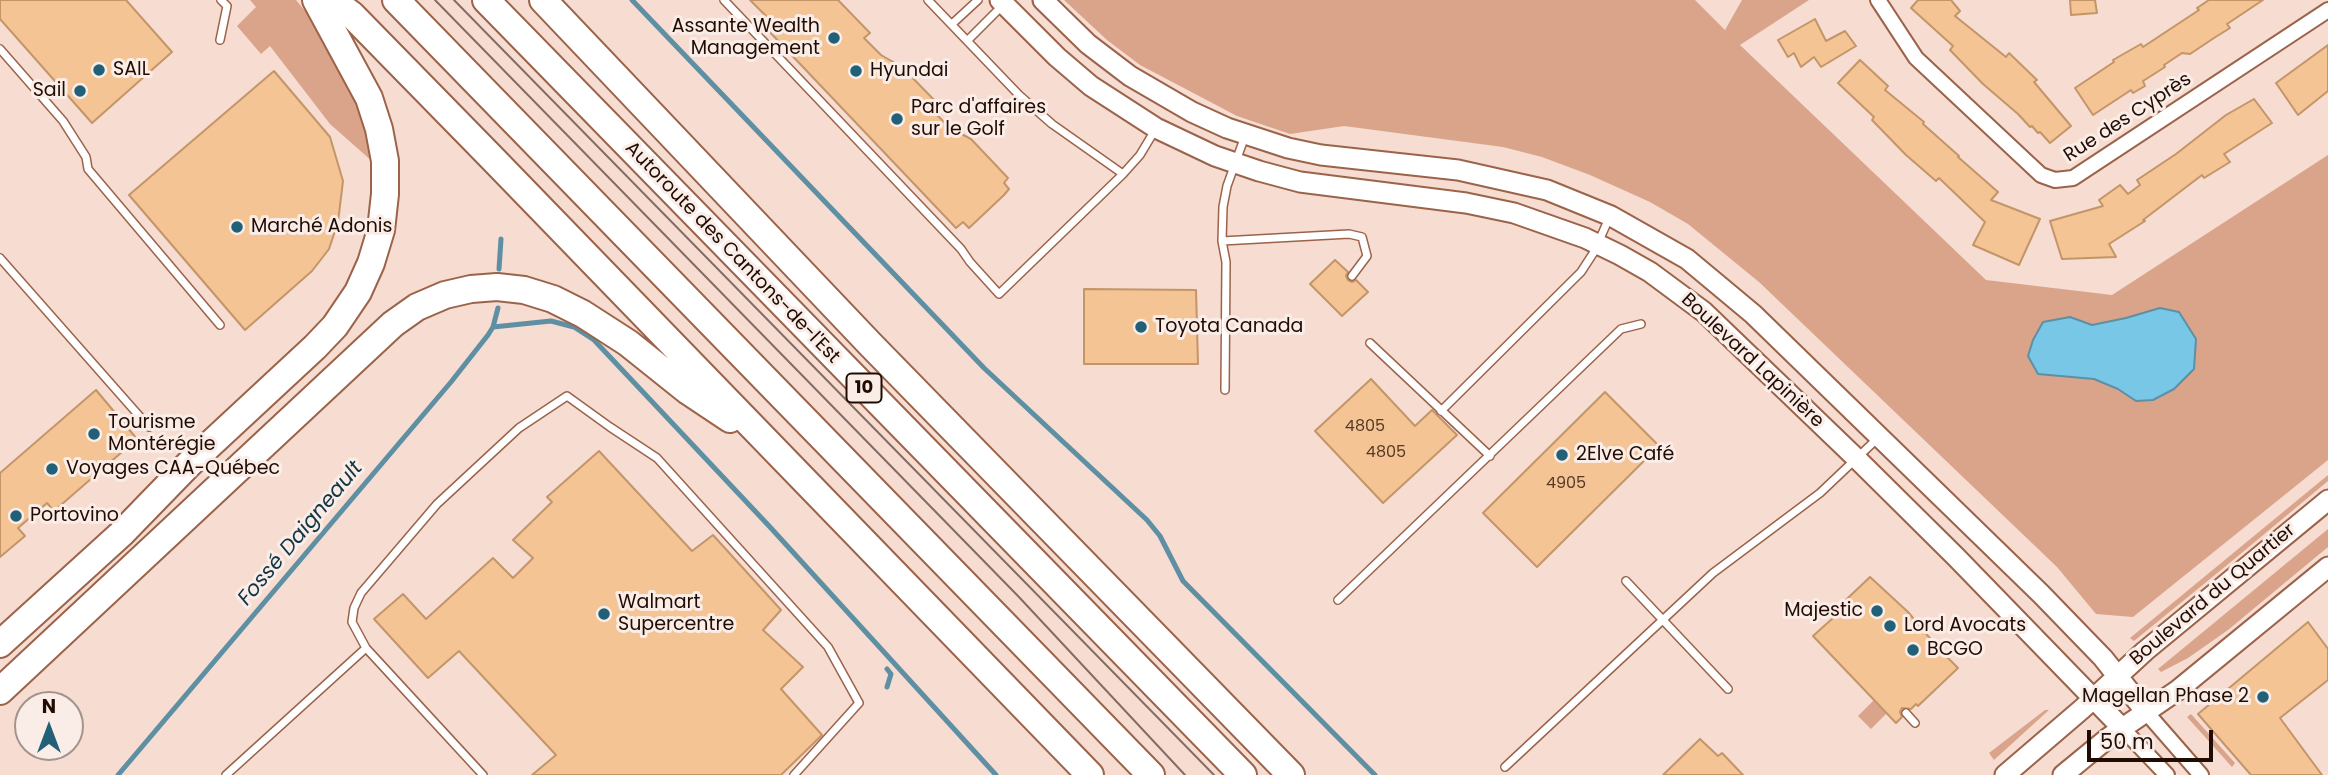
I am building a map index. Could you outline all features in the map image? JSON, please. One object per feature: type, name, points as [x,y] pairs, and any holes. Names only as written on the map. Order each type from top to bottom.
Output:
[{"type":"highway","points":[[0,644],[121,534],[189,464],[315,347],[342,316],[362,285],[381,230],[385,161],[369,98],[317,0]]},
{"type":"highway","points":[[332,0],[352,15],[1090,775]]},
{"type":"highway","points":[[396,0],[1151,775]]},
{"type":"highway","name":"Autoroute des Cantons-de-l'Est","points":[[486,0],[1243,775]]},
{"type":"highway","points":[[543,0],[879,353],[1292,775]]},
{"type":"highway","points":[[0,691],[393,324],[417,307],[445,295],[471,289],[511,288],[539,294],[568,306],[628,342],[688,391],[781,455]]},
{"type":"main road","name":"Boulevard Lapinière","points":[[1044,0],[1088,44],[1130,76],[1192,112],[1245,135],[1288,148],[1331,156],[1458,170],[1503,179],[1564,196],[1611,216],[1665,245],[1712,278],[1753,314],[1879,436],[2052,604],[2103,658],[2146,712]]},
{"type":"main road","name":"Boulevard Lapinière","points":[[1004,1],[1079,76],[1121,107],[1156,128],[1235,164],[1313,185],[1498,209],[1543,222],[1598,244],[1650,272],[1693,303],[1857,459],[2122,728]]},
{"type":"main road","name":"Boulevard du Quartier","points":[[2005,775],[2117,676],[2328,500]]},
{"type":"main road","points":[[2063,775],[2122,728],[2178,690],[2328,567]]},
{"type":"street","name":"Rue des Cyprès","points":[[1878,0],[1916,58],[2041,175],[2055,180],[2073,178],[2328,10]]},
{"type":"street","points":[[2146,712],[2201,775]]},
{"type":"street","points":[[2122,728],[2167,775]]},
{"type":"lane","points":[[220,40],[227,6],[221,0]]},
{"type":"lane","points":[[724,0],[961,249],[999,294],[1124,174],[1140,155],[1156,128]]},
{"type":"lane","points":[[928,0],[1019,95],[1052,124],[1124,174]]},
{"type":"lane","points":[[952,24],[978,0]]},
{"type":"lane","points":[[968,40],[1004,1]]},
{"type":"lane","points":[[0,49],[63,121],[86,156],[88,169],[220,325]]},
{"type":"lane","points":[[1225,390],[1226,262],[1222,241],[1224,200],[1245,135]]},
{"type":"lane","points":[[1441,411],[1581,272],[1611,216]]},
{"type":"lane","points":[[1222,241],[1349,234],[1362,237],[1367,256],[1352,276]]},
{"type":"lane","points":[[0,258],[149,427]]},
{"type":"lane","points":[[1338,600],[1620,329],[1642,324]]},
{"type":"lane","points":[[1370,343],[1490,456]]},
{"type":"lane","points":[[483,775],[366,648],[352,622],[354,608],[361,593],[437,504],[519,428],[567,396],[657,458],[828,647],[859,703],[794,775]]},
{"type":"lane","points":[[1505,767],[1662,618],[1713,573],[1820,494],[1879,436]]},
{"type":"lane","points":[[1626,581],[1728,689]]},
{"type":"lane","points":[[226,775],[366,648]]},
{"type":"lane","points":[[1906,713],[1915,723]]},
{"type":"shaded area","points":[[250,0],[296,0],[310,17],[341,66],[363,112],[373,162],[330,124],[270,46],[261,54],[237,26],[256,7]]},
{"type":"shaded area","points":[[1064,0],[1695,0],[1725,30],[1742,0],[1809,0],[1740,45],[1986,280],[2112,295],[2328,155],[2328,460],[2133,617],[2096,614],[2057,567],[1759,282],[1688,224],[1650,202],[1590,175],[1542,157],[1503,147],[1344,126],[1290,134],[1237,116],[1140,65],[1107,40]]},
{"type":"shaded area","points":[[2328,475],[2328,481],[2232,561],[2134,641],[2130,638]]},
{"type":"shaded area","points":[[2328,529],[2328,547],[2228,630],[2188,658],[2161,672],[2158,669]]},
{"type":"shaded area","points":[[1874,700],[1887,713],[1871,729],[1858,716]]},
{"type":"shaded area","points":[[2045,710],[2049,710],[1994,760],[1989,753]]},
{"type":"shaded area","points":[[2191,714],[2235,763],[2232,767],[2187,717]]},
{"type":"water","points":[[2160,308],[2179,312],[2196,339],[2194,369],[2174,389],[2153,400],[2136,401],[2118,389],[2094,379],[2038,374],[2028,356],[2043,322],[2070,317],[2092,325]]},
{"type":"building","name":"SAIL","points":[[0,0],[126,0],[172,52],[92,123],[0,19]]},
{"type":"building","name":"Parc d'affaires sur le Golf","points":[[750,0],[838,0],[870,33],[864,38],[881,55],[902,67],[939,105],[933,111],[950,128],[971,139],[1008,178],[1004,183],[1009,189],[969,228],[963,222],[956,228],[764,26],[770,20]]},
{"type":"building","points":[[1918,0],[1951,0],[1960,11],[1955,16],[2006,57],[2009,53],[2037,80],[2034,82],[2071,126],[2050,143],[2040,132],[2030,127],[1950,50],[1953,46],[1911,8]]},
{"type":"building","points":[[2070,0],[2095,0],[2097,13],[2071,15]]},
{"type":"building","points":[[2209,0],[2263,0],[2227,24],[2230,28],[2190,54],[2182,53],[2164,65],[2165,67],[2143,81],[2145,86],[2133,93],[2131,90],[2093,115],[2075,88],[2114,62],[2113,60],[2141,44],[2143,47],[2199,10],[2197,8]]},
{"type":"building","points":[[1815,19],[1826,41],[1845,31],[1856,46],[1821,67],[1814,57],[1801,67],[1794,53],[1788,57],[1778,40]]},
{"type":"building","points":[[2328,45],[2328,91],[2298,115],[2276,83]]},
{"type":"building","points":[[1860,60],[1888,86],[1885,90],[1924,122],[1923,124],[1998,192],[1991,200],[2040,219],[2019,265],[1973,245],[1985,222],[1939,178],[1936,181],[1906,155],[1872,120],[1874,117],[1838,83]]},
{"type":"building","points":[[274,71],[330,137],[343,181],[338,222],[329,249],[312,271],[245,330],[129,195]]},
{"type":"building","points":[[2254,99],[2272,123],[2224,154],[2230,162],[2204,178],[2202,175],[2143,220],[2145,221],[2109,244],[2116,257],[2062,259],[2050,221],[2103,206],[2099,200],[2120,185],[2128,194],[2140,185],[2137,180],[2226,115]]},
{"type":"building","points":[[1335,260],[1348,272],[1348,280],[1356,280],[1368,292],[1342,316],[1310,284]]},
{"type":"building","name":"Toyota Canada","points":[[1084,289],[1196,290],[1198,364],[1084,364]]},
{"type":"building","points":[[1371,379],[1415,426],[1432,410],[1457,435],[1383,503],[1315,431]]},
{"type":"building","points":[[96,390],[137,439],[54,511],[47,503],[18,528],[25,536],[0,557],[0,473]]},
{"type":"building","points":[[1605,392],[1659,446],[1537,567],[1483,513]]},
{"type":"building","name":"Walmart Supercentre","points":[[599,451],[692,551],[713,535],[781,610],[763,630],[803,667],[781,689],[822,735],[781,775],[532,775],[556,755],[459,651],[428,678],[374,619],[403,594],[426,619],[493,558],[513,578],[533,558],[513,540],[552,502],[547,497]]},
{"type":"building","points":[[1870,577],[1908,612],[1958,668],[1918,706],[1916,704],[1911,709],[1902,708],[1902,717],[1896,723],[1813,636],[1833,618],[1830,615]]},
{"type":"building","name":"Magellan Phase 2","points":[[2308,622],[2328,649],[2328,680],[2280,718],[2322,775],[2251,775],[2198,714]]},
{"type":"building","points":[[1700,739],[1718,756],[1722,753],[1743,775],[1663,775]]},
{"type":"waterway","points":[[632,0],[984,368],[1147,520],[1160,536],[1183,581],[1375,775]]},
{"type":"waterway","name":"Fossé Daigneault","points":[[499,269],[501,239]]},
{"type":"waterway","name":"Fossé Daigneault","points":[[118,775],[451,382],[488,335],[498,308]]},
{"type":"waterway","points":[[493,327],[551,321],[574,327],[594,340],[770,527],[996,775]]},
{"type":"waterway","name":"Fossé Daigneault","points":[[887,669],[891,674],[887,687]]},
{"type":"tram line","points":[[435,0],[1018,596],[1185,775]]},
{"type":"tram line","points":[[454,0],[1214,775]]},
{"type":"place","name":"Assante Wealth Management","points":[[834,38]]},
{"type":"place","name":"SAIL","points":[[99,70]]},
{"type":"place","name":"Hyundai","points":[[856,71]]},
{"type":"place","name":"Sail","points":[[80,91]]},
{"type":"place","name":"Parc d'affaires sur le Golf","points":[[897,119]]},
{"type":"place","name":"Marché Adonis","points":[[237,227]]},
{"type":"place","name":"Toyota Canada","points":[[1141,327]]},
{"type":"place","name":"Tourisme Montérégie","points":[[94,434]]},
{"type":"place","name":"2Elve Café","points":[[1562,455]]},
{"type":"place","name":"Voyages CAA-Québec","points":[[52,469]]},
{"type":"place","name":"Portovino","points":[[16,516]]},
{"type":"place","name":"Majestic","points":[[1877,611]]},
{"type":"place","name":"Walmart Supercentre","points":[[604,614]]},
{"type":"place","name":"Lord Avocats","points":[[1890,626]]},
{"type":"place","name":"BCGO","points":[[1913,650]]},
{"type":"place","name":"Magellan Phase 2","points":[[2263,697]]}]
